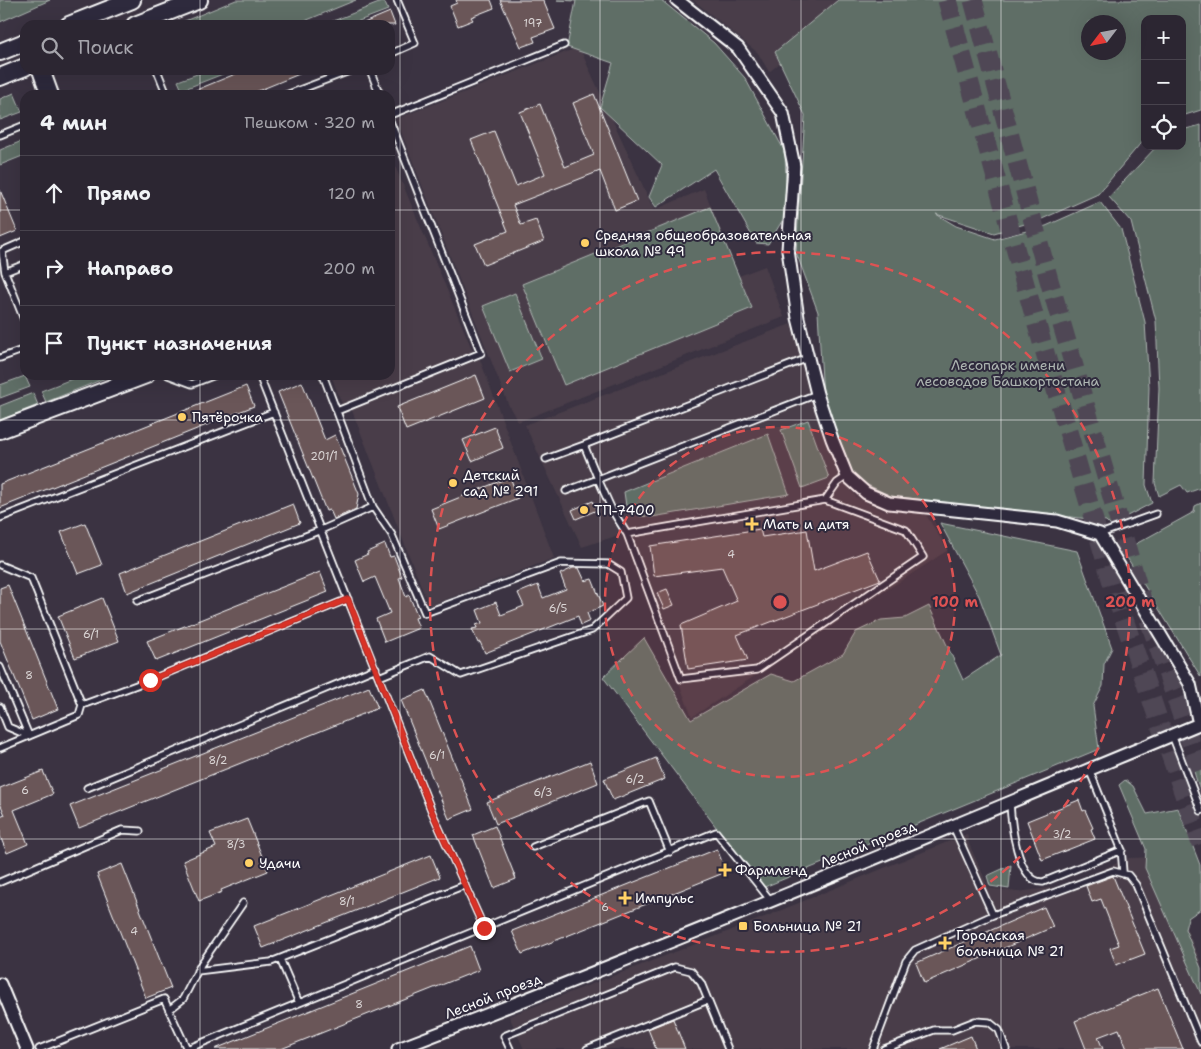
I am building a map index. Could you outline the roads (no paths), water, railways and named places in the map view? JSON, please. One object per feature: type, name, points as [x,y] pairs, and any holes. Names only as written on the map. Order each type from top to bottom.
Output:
[{"type":"main road","points":[[82,20],[132,0]]},
{"type":"main road","points":[[148,20],[199,0]]},
{"type":"main road","points":[[0,52],[20,44]]},
{"type":"main road","points":[[0,77],[20,69]]},
{"type":"main road","points":[[43,75],[48,90]]},
{"type":"main road","points":[[0,430],[133,380]]},
{"type":"street","points":[[677,0],[738,48],[783,113],[794,166],[788,250],[798,318],[817,394],[847,476],[866,493],[889,503],[1057,521],[1100,534]]},
{"type":"street","name":"Лесной проезд","points":[[398,1049],[512,1006],[1199,724],[1190,684],[1100,534]]},
{"type":"street","points":[[0,984],[27,1049]]},
{"type":"lane","points":[[395,52],[415,43],[397,0]]},
{"type":"lane","points":[[395,113],[564,45]]},
{"type":"lane","points":[[159,75],[165,90]]},
{"type":"lane","points":[[299,90],[339,75]]},
{"type":"lane","points":[[372,75],[378,90]]},
{"type":"lane","points":[[0,134],[20,127]]},
{"type":"lane","points":[[337,411],[481,353],[395,134]]},
{"type":"lane","points":[[20,243],[2,251],[5,272],[20,310]]},
{"type":"lane","points":[[5,272],[20,266]]},
{"type":"lane","points":[[0,358],[20,351]]},
{"type":"lane","points":[[546,459],[808,358]]},
{"type":"lane","points":[[181,380],[192,384],[203,380]]},
{"type":"lane","points":[[261,380],[432,812],[484,928]]},
{"type":"lane","points":[[325,380],[373,508],[392,535],[426,613],[561,563],[608,564],[622,572],[626,598],[592,630],[461,675],[430,656],[379,677]]},
{"type":"lane","points":[[566,491],[817,394]]},
{"type":"lane","points":[[0,518],[274,412]]},
{"type":"lane","points":[[584,445],[612,510],[627,534],[681,679],[757,670],[923,557],[906,530],[825,500],[627,534]]},
{"type":"lane","points":[[825,500],[836,483],[847,476]]},
{"type":"lane","points":[[137,601],[373,508]]},
{"type":"lane","points":[[1100,534],[1156,514]]},
{"type":"lane","points":[[0,565],[31,578],[82,705],[79,715],[0,748]]},
{"type":"lane","points":[[82,705],[150,680],[348,599]]},
{"type":"lane","points":[[0,668],[29,736]]},
{"type":"lane","points":[[87,788],[376,668]]},
{"type":"lane","points":[[0,708],[8,727],[29,736]]},
{"type":"lane","points":[[1172,735],[1201,811]]},
{"type":"lane","points":[[1089,769],[1122,850],[1123,872]]},
{"type":"lane","points":[[533,847],[649,801],[670,852]]},
{"type":"lane","points":[[1010,802],[1014,841],[1027,874],[1035,881],[1043,882],[1122,850]]},
{"type":"lane","points":[[953,826],[993,915]]},
{"type":"lane","points":[[0,882],[122,830],[140,831]]},
{"type":"lane","points":[[38,1049],[164,999],[187,1049],[716,832],[770,901]]},
{"type":"lane","points":[[873,1049],[906,960],[915,950],[993,915],[1114,871],[1123,872],[1132,878],[1136,885],[1201,1042]]},
{"type":"lane","points":[[197,971],[271,962],[465,885]]},
{"type":"lane","points":[[169,1010],[183,1000],[197,971],[243,903]]},
{"type":"lane","points":[[280,958],[299,1003]]},
{"type":"lane","points":[[510,1049],[504,1036],[675,967],[691,971],[701,983],[728,1049]]},
{"type":"lane","points":[[587,1049],[708,1000]]},
{"type":"lane","points":[[884,1049],[934,1030],[952,1030],[976,1021],[989,1022],[999,1030],[1006,1049]]},
{"type":"tunnel","points":[[947,0],[1025,284],[1116,596],[1201,844]]},
{"type":"tunnel","points":[[973,0],[1049,280],[1139,590],[1201,772]]},
{"type":"place","name":"Средняя общеобразовательная школа № 49","points":[[585,243]]},
{"type":"place","name":"Пятёрочка","points":[[182,417]]},
{"type":"place","name":"Детский сад № 291","points":[[453,483]]},
{"type":"place","name":"ТП-7400","points":[[584,510]]},
{"type":"place","name":"Мать и дитя","points":[[752,524]]},
{"type":"place","name":"Удачи","points":[[249,863]]},
{"type":"place","name":"Фармленд","points":[[725,870]]},
{"type":"place","name":"Импульс","points":[[625,898]]},
{"type":"place","name":"Больница № 21","points":[[743,926]]},
{"type":"place","name":"Городская больница № 21","points":[[945,943]]},
{"type":"park label","name":"Лесопарк имени лесоводов Башкортостана","points":[[1008,374]]}]
